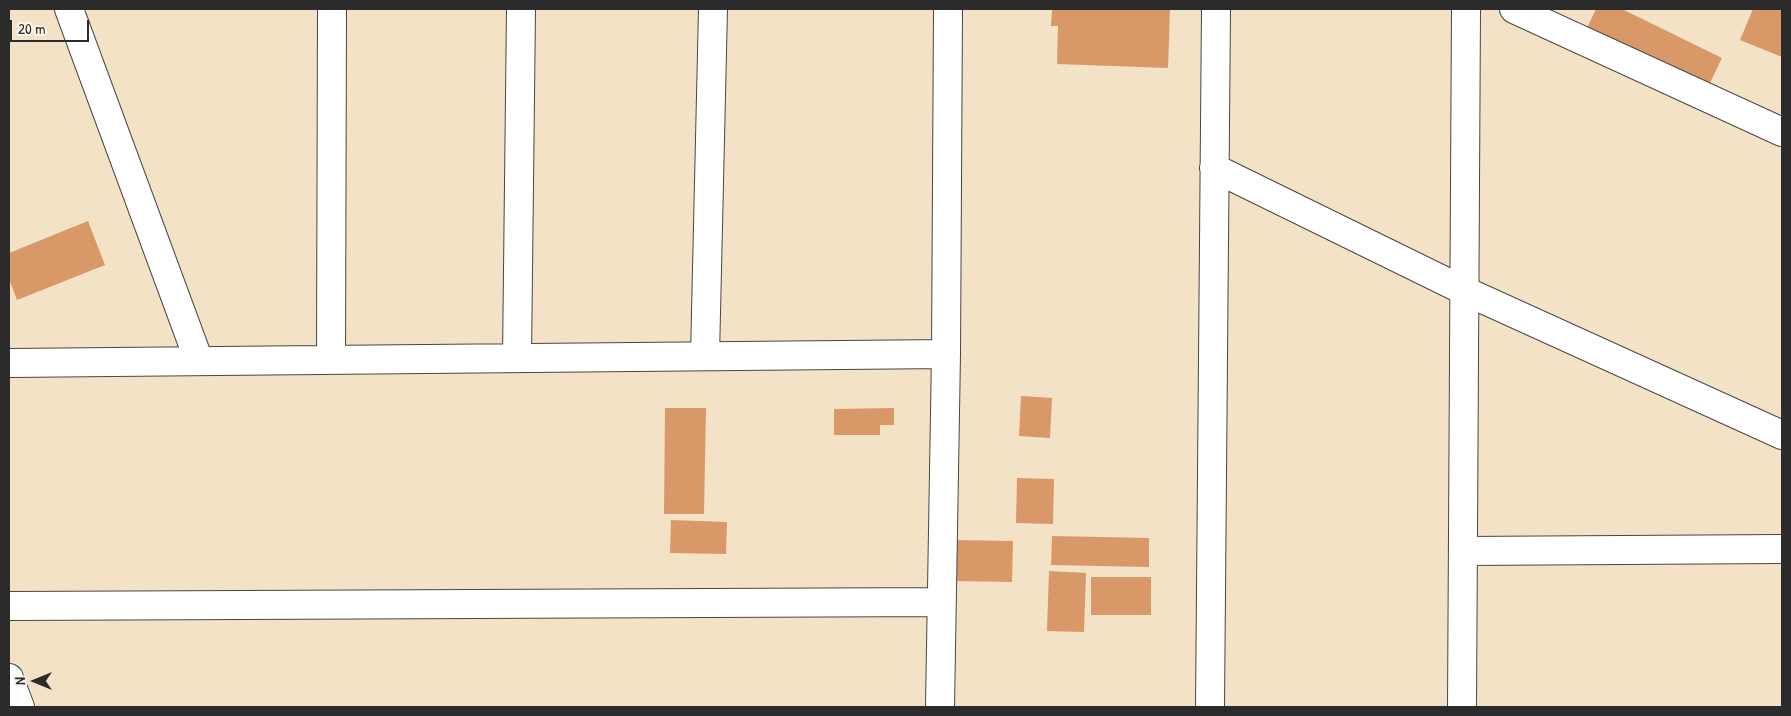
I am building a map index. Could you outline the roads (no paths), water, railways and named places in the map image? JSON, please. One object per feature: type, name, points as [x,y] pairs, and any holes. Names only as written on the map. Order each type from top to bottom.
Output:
[{"type":"street","points":[[69,9],[199,361]]},
{"type":"street","points":[[331,360],[332,9]]},
{"type":"street","points":[[517,358],[520,9]]},
{"type":"street","points":[[705,356],[713,9]]},
{"type":"street","points":[[940,707],[946,354],[948,9]]},
{"type":"street","points":[[1210,707],[1216,9]]},
{"type":"street","points":[[1462,707],[1466,9]]},
{"type":"street","points":[[1514,9],[1782,132]]},
{"type":"street","points":[[1214,168],[1464,291],[1782,435]]},
{"type":"street","points":[[9,363],[946,354]]},
{"type":"street","points":[[1463,551],[1782,549]]},
{"type":"street","points":[[9,606],[941,602]]},
{"type":"street","points":[[9,678],[20,707]]}]
